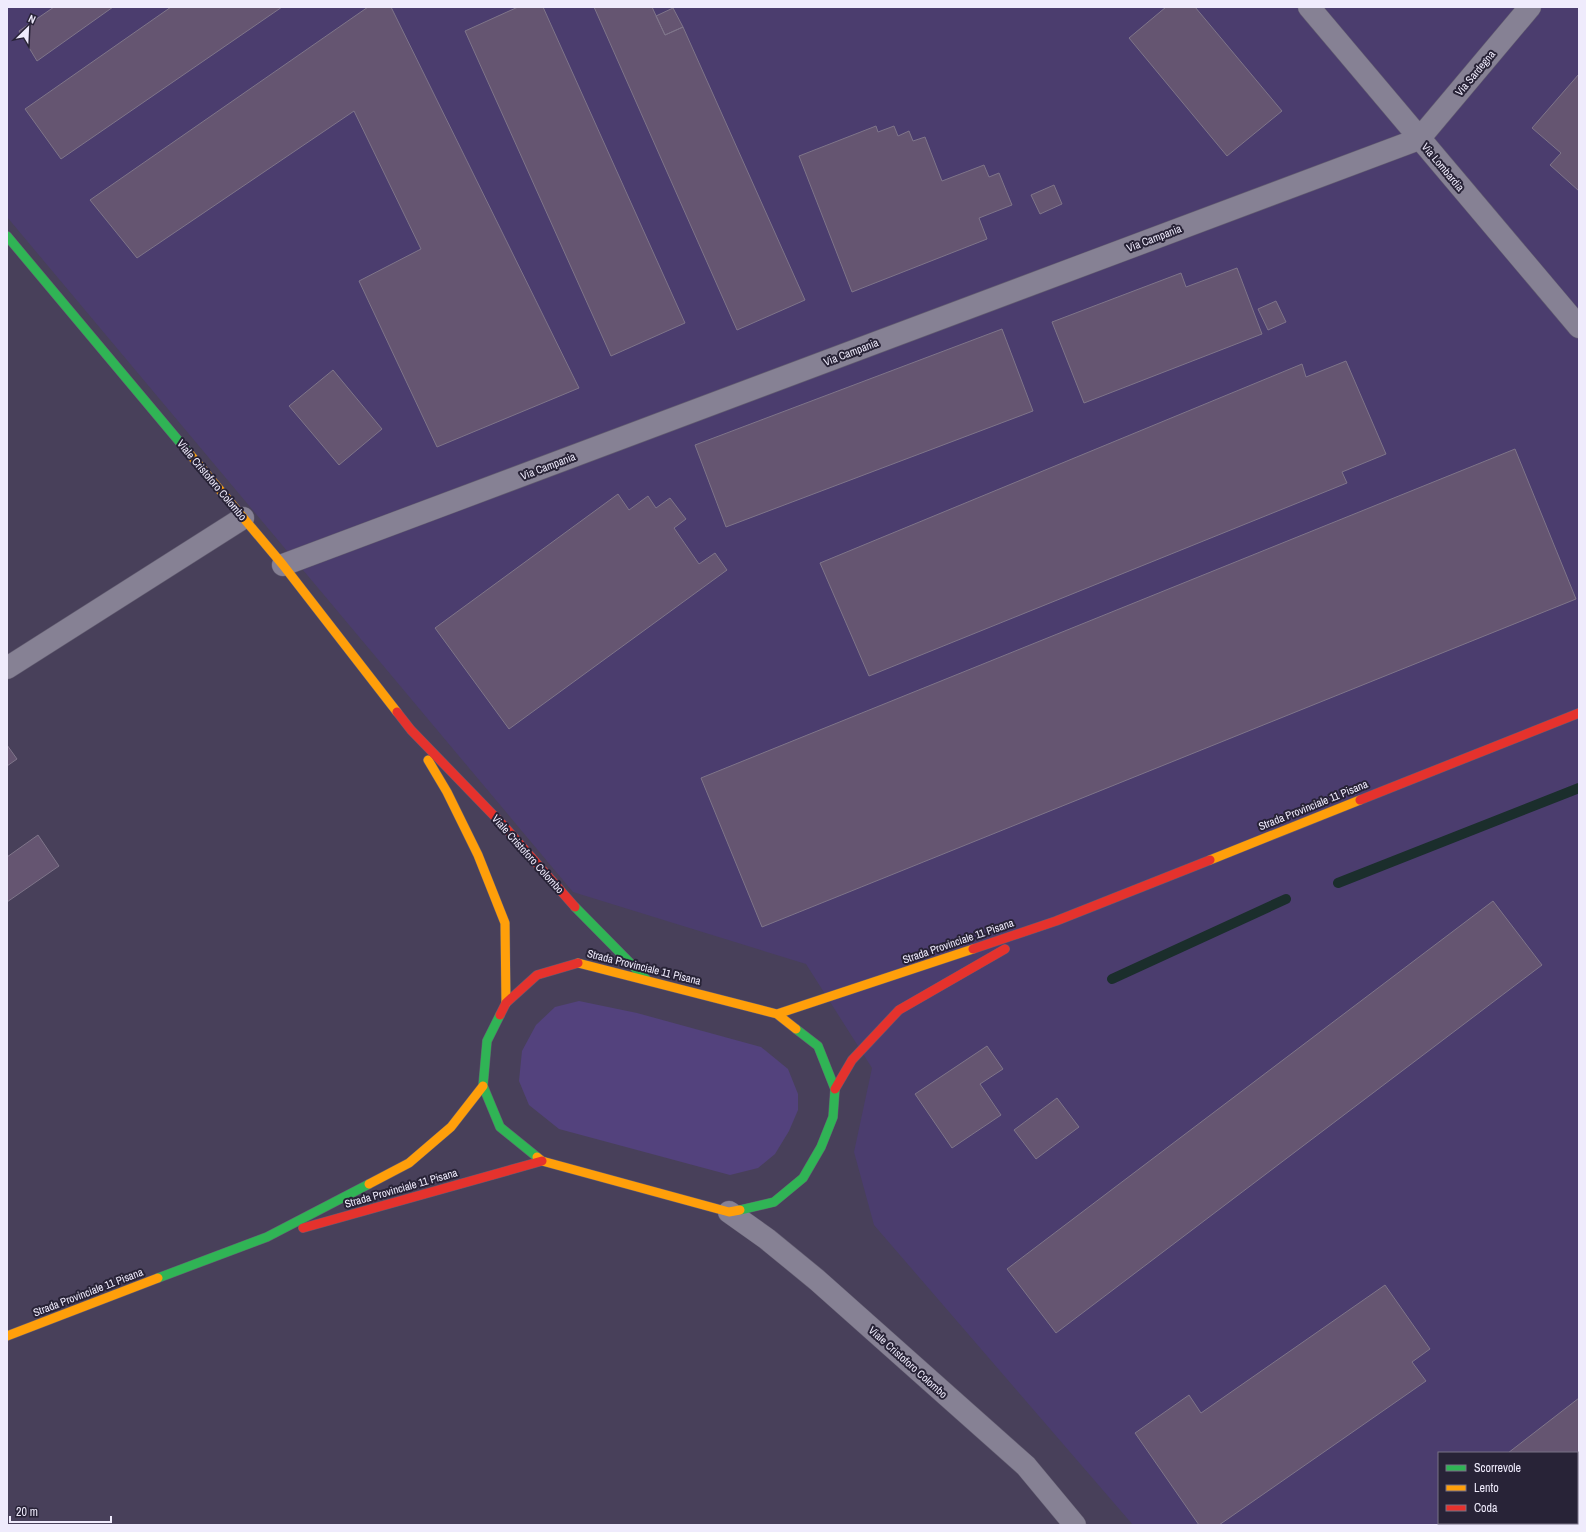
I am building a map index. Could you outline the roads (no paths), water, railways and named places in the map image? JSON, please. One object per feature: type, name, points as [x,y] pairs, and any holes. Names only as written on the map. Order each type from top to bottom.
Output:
[{"type":"main road","name":"Viale Cristoforo Colombo","points":[[7,236],[283,565],[411,730],[503,825],[587,921],[646,978]]},
{"type":"main road","name":"Strada Provinciale 11 Pisana","points":[[777,1014],[1056,921],[1579,713]]},
{"type":"main road","name":"Viale Cristoforo Colombo","points":[[411,730],[447,792],[478,855],[504,922],[506,1003]]},
{"type":"main road","name":"Strada Provinciale 11 Pisana","points":[[835,1088],[852,1060],[899,1010],[945,982],[1056,921]]},
{"type":"main road","name":"Strada Provinciale 11 Pisana","points":[[578,963],[646,978],[777,1014],[818,1046],[835,1088],[833,1117],[821,1148],[803,1178],[774,1202],[729,1212],[542,1161],[500,1127],[483,1086],[487,1041],[506,1003],[537,975],[578,963]]},
{"type":"main road","name":"Strada Provinciale 11 Pisana","points":[[7,1336],[267,1236],[409,1163],[451,1127],[483,1086]]},
{"type":"main road","name":"Strada Provinciale 11 Pisana","points":[[267,1236],[365,1212],[542,1161]]},
{"type":"street","name":"Via Lombardia","points":[[1309,7],[1579,327]]},
{"type":"street","name":"Via Sardegna","points":[[1419,139],[1530,7]]},
{"type":"street","name":"Via Campania","points":[[283,565],[1419,139]]},
{"type":"street","points":[[7,668],[243,518]]},
{"type":"street","name":"Viale Cristoforo Colombo","points":[[729,1212],[766,1239],[817,1280],[1026,1466],[1075,1525]]},
{"type":"waterway","points":[[1338,883],[1579,788]]},
{"type":"waterway","points":[[1112,979],[1286,899]]}]
